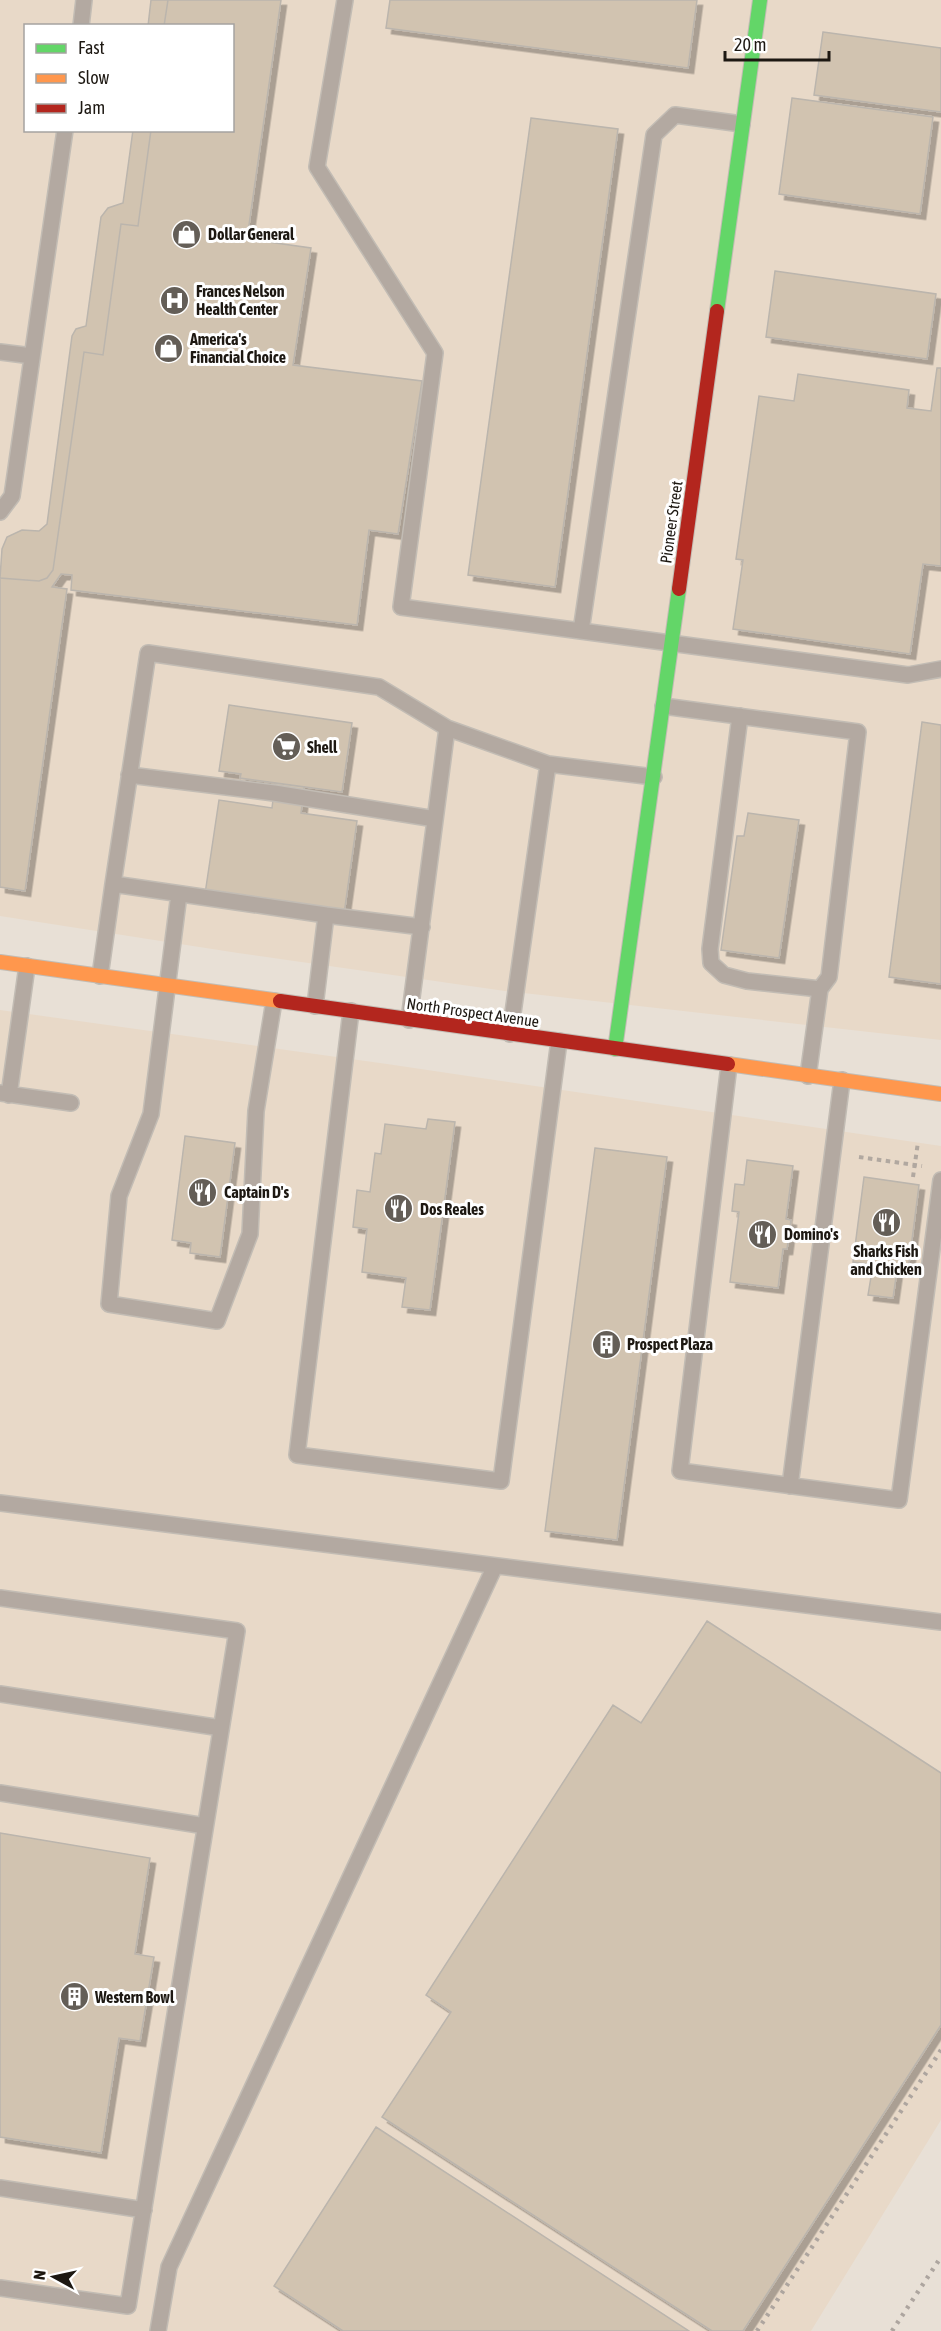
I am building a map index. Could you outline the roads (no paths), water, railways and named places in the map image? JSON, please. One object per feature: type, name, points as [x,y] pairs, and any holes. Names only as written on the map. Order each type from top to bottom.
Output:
[{"type":"street","name":"Pioneer Street","points":[[615,1048],[760,0]]},
{"type":"street","name":"North Prospect Avenue","points":[[0,962],[941,1094]]},
{"type":"lane","points":[[81,24],[84,0]]},
{"type":"lane","points":[[345,0],[317,168],[435,353],[401,607],[908,675],[941,669]]},
{"type":"lane","points":[[581,632],[654,135],[675,115],[742,124]]},
{"type":"lane","points":[[0,512],[12,496],[65,132]]},
{"type":"lane","points":[[0,352],[32,356]]},
{"type":"lane","points":[[100,976],[148,653],[379,687],[447,728],[548,764],[654,777]]},
{"type":"lane","points":[[663,706],[858,732],[829,977],[820,989],[808,1076]]},
{"type":"lane","points":[[740,716],[710,949],[711,963],[724,975],[747,981],[820,989]]},
{"type":"lane","points":[[409,1020],[447,728]]},
{"type":"lane","points":[[510,1034],[548,764]]},
{"type":"lane","points":[[129,776],[274,793],[435,819]]},
{"type":"lane","points":[[113,884],[422,927]]},
{"type":"lane","points":[[179,894],[151,1114],[119,1197],[109,1304],[217,1321],[250,1234],[256,1111],[274,1000]]},
{"type":"lane","points":[[315,1006],[326,915]]},
{"type":"lane","points":[[27,966],[4,1094],[71,1103]]},
{"type":"lane","points":[[351,1011],[297,1455],[501,1481],[559,1041]]},
{"type":"lane","points":[[729,1065],[680,1471],[898,1500],[941,1180]]},
{"type":"lane","points":[[790,1486],[842,1080]]},
{"type":"lane","points":[[0,1503],[941,1622]]},
{"type":"lane","points":[[158,2331],[169,2267],[495,1566]]},
{"type":"lane","points":[[0,1598],[237,1631],[128,2307],[0,2288]]},
{"type":"lane","points":[[0,1694],[221,1728]]},
{"type":"lane","points":[[0,1793],[205,1826]]},
{"type":"lane","points":[[0,2188],[144,2210]]},
{"type":"railway","points":[[757,2331],[941,2050]]},
{"type":"railway","points":[[892,2331],[941,2257]]},
{"type":"place","name":"Dollar General","points":[[187,234]]},
{"type":"place","name":"Frances Nelson Health Center","points":[[175,300]]},
{"type":"place","name":"America's Financial Choice","points":[[169,348]]},
{"type":"place","name":"Shell","points":[[286,747]]},
{"type":"place","name":"Captain D's","points":[[203,1192]]},
{"type":"place","name":"Dos Reales","points":[[399,1209]]},
{"type":"place","name":"Sharks Fish and Chicken","points":[[886,1223]]},
{"type":"place","name":"Domino's","points":[[763,1234]]},
{"type":"place","name":"Prospect Plaza","points":[[606,1344]]},
{"type":"place","name":"Western Bowl","points":[[74,1997]]}]
